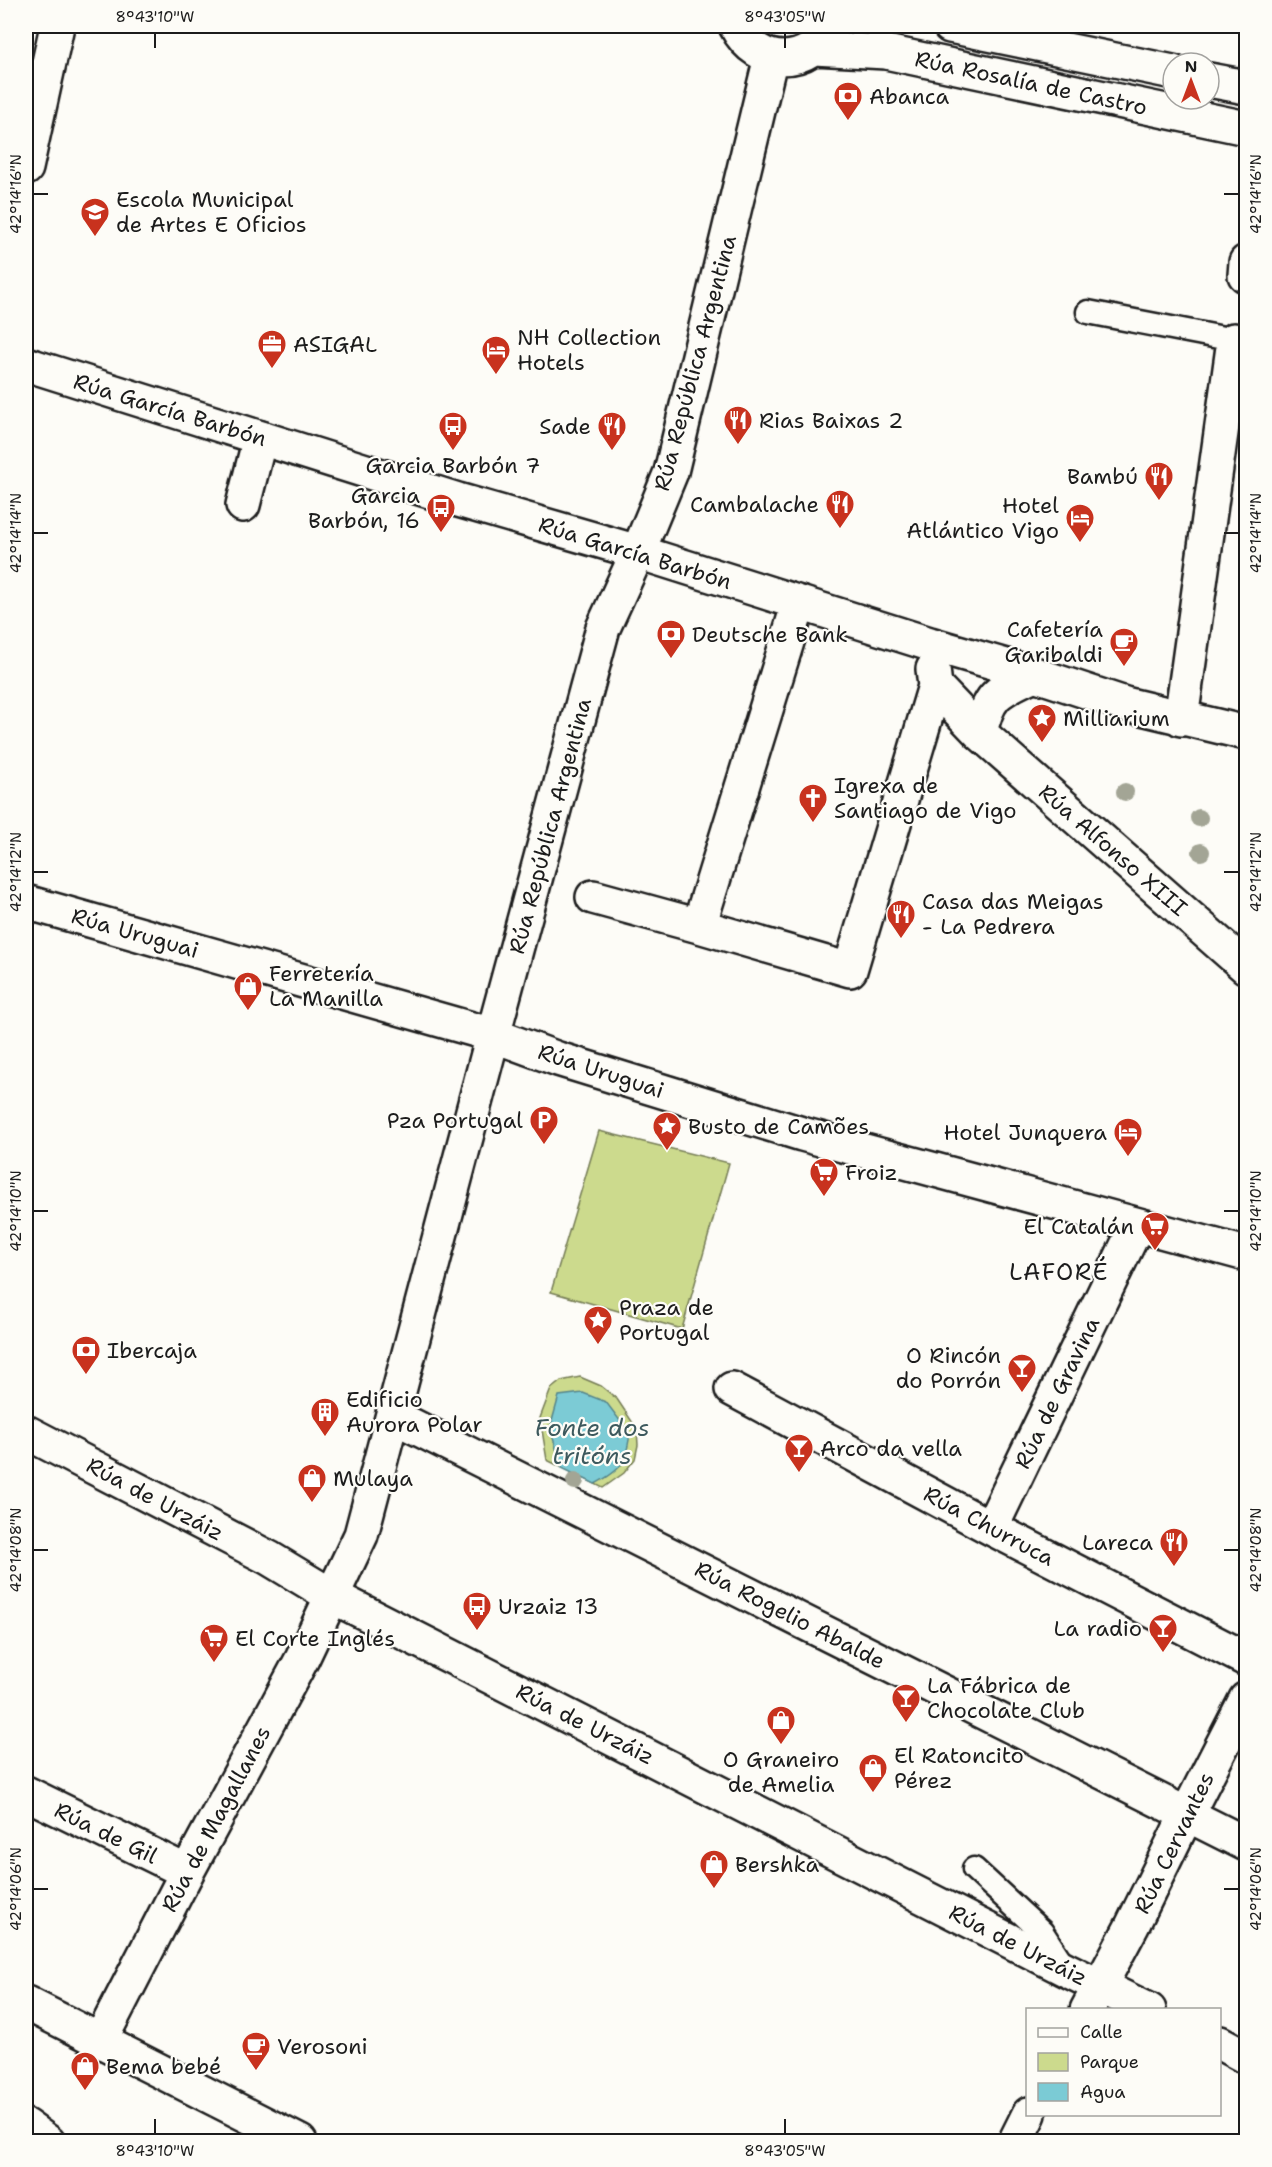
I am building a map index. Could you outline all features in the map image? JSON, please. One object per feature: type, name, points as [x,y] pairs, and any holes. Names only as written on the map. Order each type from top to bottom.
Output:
[{"type":"street","points":[[26,168],[57,26]]},
{"type":"street","points":[[736,26],[742,37],[754,49],[771,57],[801,56],[823,37]]},
{"type":"street","name":"Rúa Rosalía de Castro","points":[[950,26],[1161,70]]},
{"type":"street","name":"Rúa Rosalía de Castro","points":[[823,37],[1246,128]]},
{"type":"street","name":"Rúa República Argentina","points":[[332,1596],[361,1535],[603,628],[671,472],[771,57]]},
{"type":"street","points":[[1221,82],[1246,87]]},
{"type":"street","points":[[1181,719],[1234,340]]},
{"type":"street","name":"Rúa García Barbón","points":[[26,364],[458,500],[638,552],[1125,704],[1246,734]]},
{"type":"street","points":[[243,505],[260,438]]},
{"type":"street","points":[[699,926],[799,603]]},
{"type":"street","points":[[593,897],[850,970],[936,686],[930,644]]},
{"type":"street","points":[[980,733],[984,713],[995,694],[1034,674]]},
{"type":"street","name":"Rúa Alfonso XIII","points":[[936,686],[980,733],[1245,963]]},
{"type":"street","name":"Rúa Uruguai","points":[[26,902],[493,1035],[558,1059],[802,1134],[1246,1254]]},
{"type":"street","name":"Rúa de Gravina","points":[[991,1528],[1137,1225]]},
{"type":"street","name":"Rúa Churruca","points":[[732,1389],[991,1528],[1246,1659]]},
{"type":"street","name":"Rúa Rogelio Abalde","points":[[393,1416],[1246,1844]]},
{"type":"street","name":"Rúa de Urzáiz","points":[[26,1432],[269,1558],[332,1596],[1066,1970],[1094,1998],[1140,2008]]},
{"type":"street","name":"Rúa de Magallanes","points":[[100,2041],[187,1872],[302,1659],[332,1596]]},
{"type":"street","name":"Rúa Cervantes","points":[[1094,1998],[1246,1699]]},
{"type":"street","name":"Rúa de Gil","points":[[26,1793],[187,1872]]},
{"type":"street","points":[[26,2003],[300,2142]]},
{"type":"street","points":[[1221,2044],[1246,2056]]},
{"type":"street","points":[[1015,2142],[1028,2116]]},
{"type":"street","points":[[26,2126],[48,2142]]},
{"type":"lane","points":[[1088,312],[1234,340]]},
{"type":"lane","points":[[974,1869],[1042,1932],[1066,1970]]},
{"type":"green space","points":[[599,1131],[729,1163],[682,1329],[551,1292]]},
{"type":"green space","name":"Fonte dos tritóns","points":[[580,1377],[601,1386],[617,1399],[637,1429],[638,1445],[635,1459],[624,1473],[603,1488],[547,1460],[540,1418],[551,1389],[561,1381]]},
{"type":"water","name":"Fonte dos tritóns","points":[[583,1393],[606,1402],[630,1434],[621,1465],[612,1474],[595,1484],[562,1468],[550,1428],[559,1396]]},
{"type":"place","name":"Abanca","points":[[848,122]]},
{"type":"place","name":"Escola Municipal de Artes E Oficios","points":[[95,238]]},
{"type":"place","name":"ASIGAL","points":[[272,370]]},
{"type":"place","name":"NH Collection Hotels","points":[[496,376]]},
{"type":"place","name":"Rias Baixas 2","points":[[738,446]]},
{"type":"place","name":"Garcia Barbón 7","points":[[453,452]]},
{"type":"place","name":"Sade","points":[[612,452]]},
{"type":"place","name":"Bambú","points":[[1159,502]]},
{"type":"place","name":"Cambalache","points":[[840,530]]},
{"type":"place","name":"Garcia Barbón, 16","points":[[441,534]]},
{"type":"place","name":"Hotel Atlántico Vigo","points":[[1080,544]]},
{"type":"place","name":"Deutsche Bank","points":[[671,660]]},
{"type":"place","name":"Cafetería Garibaldi","points":[[1124,668]]},
{"type":"place","name":"Milliarium","points":[[1042,744]]},
{"type":"place","name":"Igrexa de Santiago de Vigo","points":[[813,824]]},
{"type":"place","name":"Casa das Meigas - La Pedrera","points":[[901,940]]},
{"type":"place","name":"Ferretería La Manilla","points":[[248,1012]]},
{"type":"place","name":"Pza Portugal","points":[[544,1146]]},
{"type":"place","name":"Busto de Camões","points":[[667,1152]]},
{"type":"place","name":"Hotel Junquera","points":[[1128,1158]]},
{"type":"place","name":"Froiz","points":[[824,1198]]},
{"type":"place","name":"El Catalán","points":[[1155,1252]]},
{"type":"place","name":"Praza de Portugal","points":[[598,1346]]},
{"type":"place","name":"Ibercaja","points":[[86,1376]]},
{"type":"place","name":"O Rincón do Porrón","points":[[1022,1394]]},
{"type":"place","name":"Edificio Aurora Polar","points":[[325,1438]]},
{"type":"place","name":"Arco da vella","points":[[799,1474]]},
{"type":"place","name":"Mulaya","points":[[312,1504]]},
{"type":"place","name":"Lareca","points":[[1174,1568]]},
{"type":"place","name":"Urzaiz 13","points":[[477,1632]]},
{"type":"place","name":"La radio","points":[[1163,1654]]},
{"type":"place","name":"El Corte Inglés","points":[[214,1664]]},
{"type":"place","name":"La Fábrica de Chocolate Club","points":[[906,1724]]},
{"type":"place","name":"O Graneiro de Amelia","points":[[781,1746]]},
{"type":"place","name":"El Ratoncito Pérez","points":[[873,1794]]},
{"type":"place","name":"Bershka","points":[[714,1890]]},
{"type":"place","name":"Verosoni","points":[[256,2072]]},
{"type":"place","name":"Bema bebé","points":[[85,2092]]},
{"type":"district","name":"LAFORÉ","points":[[1059,1272]]}]
